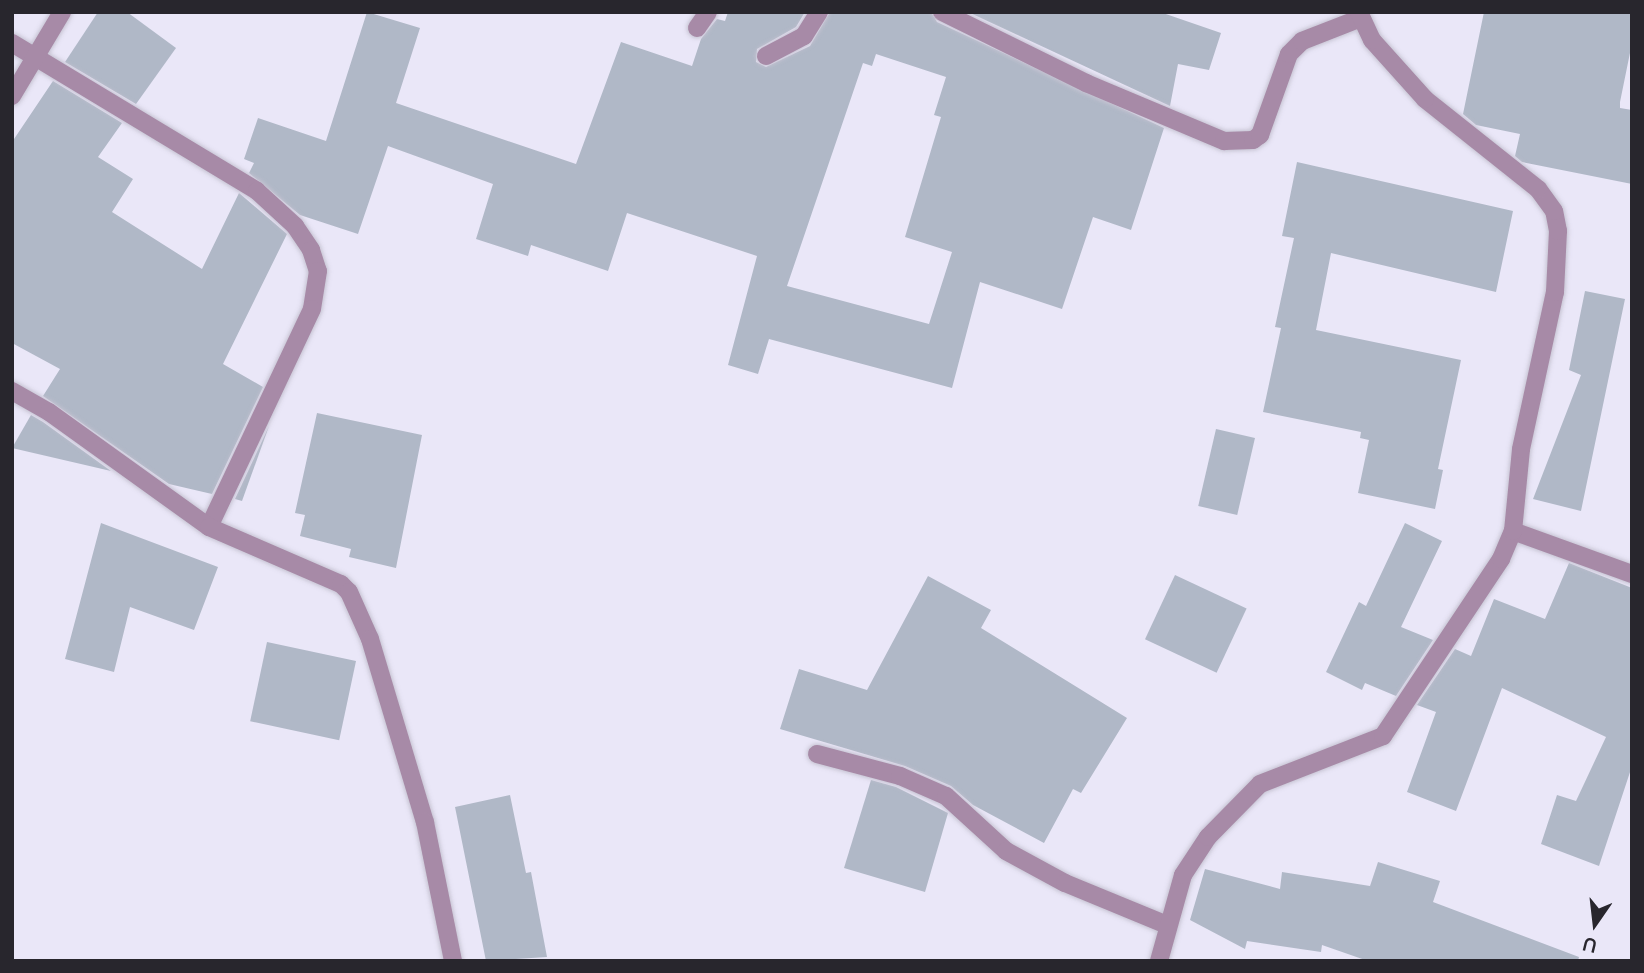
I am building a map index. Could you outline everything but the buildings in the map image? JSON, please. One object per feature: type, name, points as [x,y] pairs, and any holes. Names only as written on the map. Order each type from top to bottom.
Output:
[{"type":"street","points":[[12,96],[62,12]]},
{"type":"street","points":[[697,28],[708,12]]},
{"type":"street","points":[[766,56],[804,36],[819,12]]},
{"type":"street","points":[[942,12],[1086,83],[1224,141],[1253,140],[1260,135],[1289,54],[1302,41],[1360,15],[1372,40],[1424,99],[1538,188],[1554,211],[1558,231],[1555,292],[1521,449],[1513,531],[1501,559],[1383,736],[1261,784],[1201,846],[1182,875],[1159,961]]},
{"type":"street","points":[[12,43],[257,191],[295,226],[311,250],[318,271],[312,309],[209,527]]},
{"type":"street","points":[[12,391],[49,412],[209,527],[341,583],[357,604],[425,822],[453,961]]},
{"type":"street","points":[[1513,531],[1632,574]]},
{"type":"street","points":[[817,754],[900,776],[946,796],[1006,852],[1065,883],[1167,925]]}]
